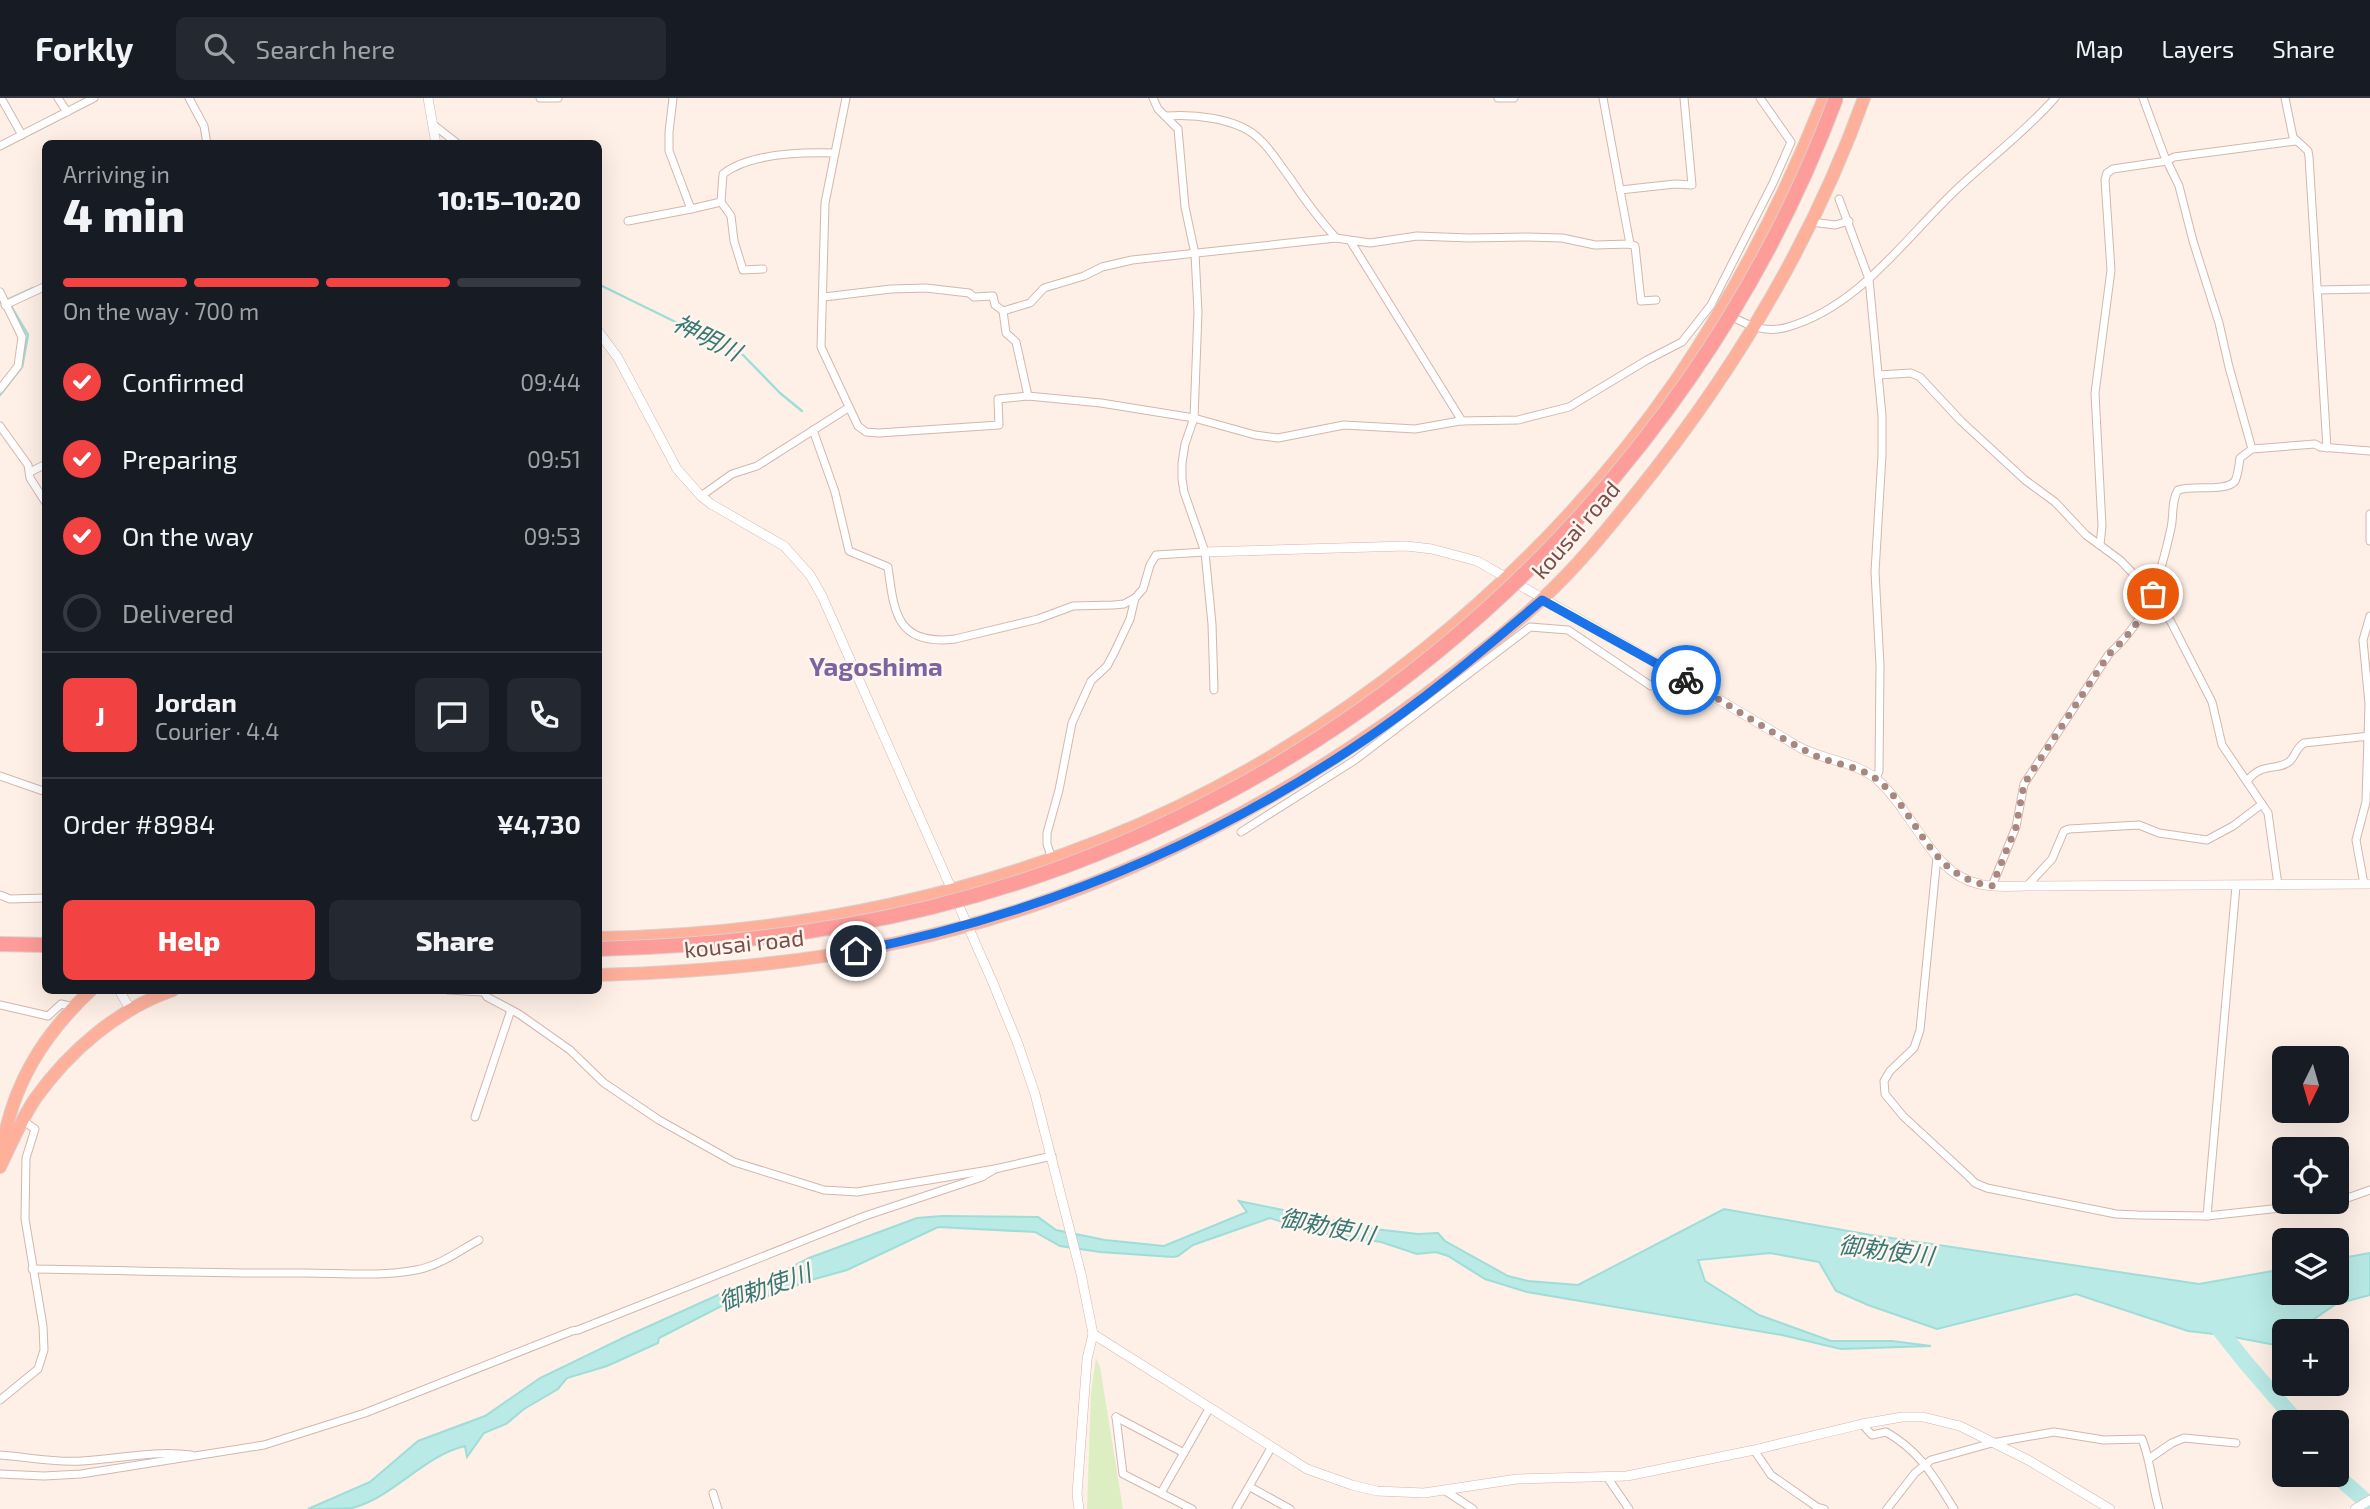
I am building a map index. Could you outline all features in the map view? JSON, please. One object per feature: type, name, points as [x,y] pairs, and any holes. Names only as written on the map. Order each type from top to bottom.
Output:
[{"type":"highway","name":"kousai road","points":[[602,938],[757,928],[861,912],[953,891],[1052,859],[1161,814],[1291,745],[1399,669],[1454,625],[1505,578],[1579,501],[1629,443],[1676,379],[1716,308],[1759,242],[1783,194],[1824,98]]},
{"type":"highway","points":[[602,949],[701,944],[818,930],[924,909],[995,890],[1103,850],[1186,812],[1261,774],[1361,710],[1408,676],[1495,603],[1578,519],[1650,432],[1696,368],[1745,290],[1800,184],[1836,98]]},
{"type":"highway","name":"kousai road","points":[[602,975],[759,966],[892,944],[968,925],[1060,896],[1154,857],[1297,783],[1356,746],[1420,699],[1542,600],[1658,466],[1754,328],[1812,222],[1864,98]]},
{"type":"highway","points":[[0,944],[42,945]]},
{"type":"highway","points":[[0,1167],[8,1118],[26,1071],[56,1025],[87,994]]},
{"type":"highway","points":[[0,1167],[22,1121],[55,1073],[79,1049],[130,1009],[164,994]]},
{"type":"street","points":[[12,98],[3,100],[22,135]]},
{"type":"street","points":[[58,98],[67,112]]},
{"type":"street","points":[[0,146],[94,98]]},
{"type":"street","points":[[189,98],[204,126],[206,140]]},
{"type":"street","points":[[428,98],[436,140]]},
{"type":"street","points":[[540,98],[558,98]]},
{"type":"street","points":[[673,98],[669,151],[691,209]]},
{"type":"street","points":[[846,98],[825,203],[821,347],[858,426],[866,432],[879,433],[999,425],[998,399],[1028,396],[1101,403],[1194,418],[1255,435],[1278,438],[1344,425],[1415,429],[1462,421],[1518,420],[1569,407],[1682,342],[1716,308],[1791,142],[1760,98]]},
{"type":"street","points":[[1153,98],[1158,109],[1178,129],[1185,207],[1195,254],[1198,312],[1194,418],[1185,444],[1182,479],[1205,552],[1212,624],[1214,690]]},
{"type":"street","points":[[1498,98],[1514,98]]},
{"type":"street","points":[[1603,98],[1630,244]]},
{"type":"street","points":[[1620,190],[1675,184],[1692,185],[1684,98]]},
{"type":"street","points":[[1716,308],[1754,328],[1771,329],[1787,327],[1845,299],[1869,279],[1925,219],[2055,98]]},
{"type":"street","points":[[2143,98],[2179,186],[2220,323],[2229,368],[2252,449]]},
{"type":"street","points":[[2286,98],[2293,137],[2308,151],[2309,158],[2326,448]]},
{"type":"street","points":[[1167,116],[1208,119],[1243,128],[1254,134],[1267,147],[1311,209],[1336,238]]},
{"type":"street","points":[[435,126],[453,140]]},
{"type":"street","points":[[2100,545],[2102,526],[2095,393],[2111,270],[2105,180],[2107,173],[2113,169],[2167,161],[2174,157],[2297,141]]},
{"type":"street","points":[[763,269],[743,270],[734,241],[731,216],[721,202],[723,174],[733,166],[798,152],[834,153]]},
{"type":"street","points":[[1839,199],[1869,279],[1882,416],[1875,572],[1880,666],[1879,771],[1876,778]]},
{"type":"street","points":[[628,221],[721,202]]},
{"type":"street","points":[[1812,222],[1835,225],[1849,221]]},
{"type":"street","points":[[1003,311],[1030,303],[1044,288],[1084,276],[1102,267],[1132,260],[1336,238],[1370,243],[1417,236],[1469,239],[1562,238],[1595,245],[1630,244],[1635,246],[1641,301],[1656,300]]},
{"type":"street","points":[[1351,242],[1462,421]]},
{"type":"street","points":[[0,389],[18,366],[22,337],[2,298],[42,287]]},
{"type":"street","points":[[824,297],[926,288],[969,293],[974,297],[993,296],[995,305],[1003,311],[1006,333],[1016,342],[1028,396]]},
{"type":"street","points":[[2317,290],[2370,289]]},
{"type":"street","points":[[602,336],[618,358],[677,469],[701,496],[726,514],[784,546],[810,575],[822,596],[953,891],[1018,1044],[1054,1160],[1082,1274],[1093,1334],[1086,1372],[1077,1483],[1079,1509]]},
{"type":"street","points":[[1878,375],[1911,373],[1920,377],[1961,421],[2025,480],[2055,502],[2086,535],[2120,560],[2153,594],[2177,633],[2212,702],[2222,745],[2267,813],[2278,885]]},
{"type":"street","points":[[701,496],[732,474],[757,466],[848,408]]},
{"type":"street","points":[[0,426],[28,465],[30,478],[42,497]]},
{"type":"street","points":[[813,430],[835,492],[849,551],[888,567],[893,608],[904,628],[914,634],[944,641],[1038,619],[1073,606],[1124,604],[1135,598],[1143,589],[1156,555],[1406,546],[1454,554],[1477,561],[1814,755],[1855,767],[1876,778],[1950,870],[1977,884],[1992,886],[2367,884],[2356,840],[2366,802],[2369,704],[2362,640],[2370,616]]},
{"type":"street","points":[[1992,886],[2016,827],[2024,784],[2109,654],[2149,605],[2173,521],[2175,494],[2186,488],[2225,487],[2232,484],[2236,480],[2240,458],[2252,449],[2315,444],[2326,448],[2370,451]]},
{"type":"street","points":[[30,472],[42,466]]},
{"type":"street","points":[[2370,514],[2370,541]]},
{"type":"street","points":[[1052,859],[1047,833],[1059,790],[1072,723],[1091,681],[1107,666],[1114,653],[1130,618],[1135,598]]},
{"type":"street","points":[[1241,832],[1355,760],[1530,627],[1569,630],[1651,685],[1682,678]]},
{"type":"street","points":[[2247,781],[2256,771],[2292,760],[2298,747],[2304,743],[2369,736]]},
{"type":"street","points":[[0,776],[42,791]]},
{"type":"street","points":[[2028,886],[2052,859],[2064,831],[2069,829],[2139,825],[2159,834],[2207,840],[2234,826],[2262,804]]},
{"type":"street","points":[[1937,857],[1920,1030],[1914,1048],[1890,1071],[1884,1081],[1885,1094],[1903,1116],[1975,1183],[1987,1188],[2116,1214],[2207,1216],[2272,1209]]},
{"type":"street","points":[[2207,1216],[2236,886]]},
{"type":"street","points":[[0,895],[10,899],[42,898]]},
{"type":"street","points":[[121,994],[130,1009]]},
{"type":"street","points":[[485,994],[570,1050],[604,1083],[659,1120],[733,1161],[824,1191],[845,1193],[1054,1160]]},
{"type":"street","points":[[0,1005],[48,1016],[61,1004],[74,1007]]},
{"type":"street","points":[[475,1116],[511,1010]]},
{"type":"street","points":[[0,1400],[38,1369],[42,1361],[43,1326],[25,1219],[26,1158],[35,1129],[22,1121]]},
{"type":"street","points":[[0,1474],[81,1474],[264,1445],[365,1413],[865,1216],[982,1177],[995,1169]]},
{"type":"street","points":[[2349,1197],[2370,1190]]},
{"type":"street","points":[[32,1269],[175,1271],[223,1275],[415,1271],[430,1267],[479,1240]]},
{"type":"street","points":[[1093,1334],[1307,1469],[1352,1485],[1397,1494],[1424,1493],[1517,1479],[1607,1477],[1656,1472],[1862,1424],[1902,1417],[1923,1417],[1960,1426],[2030,1461],[2110,1509]]},
{"type":"street","points":[[1161,1493],[1209,1409]]},
{"type":"street","points":[[1184,1453],[1116,1417],[1123,1475],[1192,1509]]},
{"type":"street","points":[[1862,1424],[1872,1436],[1886,1432],[1926,1463],[1954,1509]]},
{"type":"street","points":[[1887,1509],[1926,1463],[1992,1443],[2054,1432],[2104,1440],[2141,1439],[2150,1458],[2152,1486],[2159,1509]]},
{"type":"street","points":[[2150,1458],[2184,1438],[2236,1443]]},
{"type":"street","points":[[1236,1509],[1271,1448]]},
{"type":"street","points":[[1754,1450],[1770,1475],[1824,1509]]},
{"type":"street","points":[[0,1455],[69,1461],[159,1454],[201,1457]]},
{"type":"street","points":[[1607,1477],[1629,1509]]},
{"type":"street","points":[[1250,1487],[1290,1509]]},
{"type":"street","points":[[1444,1490],[1473,1509]]},
{"type":"street","points":[[713,1493],[718,1509]]},
{"type":"street","points":[[2355,1509],[2370,1500]]},
{"type":"green space","points":[[1096,1358],[1100,1367],[1123,1509],[1087,1509],[1091,1393]]},
{"type":"water","name":"御勅使川","points":[[1239,1201],[1375,1229],[1418,1234],[1438,1233],[1445,1241],[1508,1276],[1528,1281],[1578,1285],[1724,1209],[1871,1235],[2199,1284],[2272,1271],[2272,1305],[2335,1305],[2314,1319],[2272,1319],[2272,1344],[2188,1331],[2076,1294],[1937,1329],[1836,1291],[1819,1262],[1770,1253],[1698,1260],[1705,1281],[1759,1315],[1831,1341],[1892,1341],[1931,1346],[1841,1349],[1782,1335],[1527,1292],[1485,1279],[1448,1256],[1436,1252],[1417,1254],[1381,1242],[1312,1232],[1270,1218],[1193,1245],[1173,1257],[1060,1246],[1035,1232],[938,1227],[847,1270],[757,1300],[737,1298],[659,1338],[658,1343],[607,1366],[567,1378],[558,1389],[524,1409],[506,1424],[484,1433],[467,1457],[465,1446],[450,1451],[367,1503],[352,1508],[308,1509],[370,1482],[418,1441],[485,1416],[540,1378],[627,1336],[738,1286],[759,1284],[809,1258],[917,1218],[1038,1217],[1056,1230],[1105,1240],[1164,1246],[1247,1212]]},
{"type":"water","points":[[2370,1253],[2370,1295],[2349,1301],[2349,1257]]},
{"type":"waterway","name":"神明川","points":[[602,286],[743,355],[802,411]]},
{"type":"waterway","name":"神明川","points":[[0,303],[33,288]]},
{"type":"waterway","points":[[0,395],[22,367],[28,335],[11,306]]},
{"type":"waterway","points":[[2211,1319],[2287,1410]]},
{"type":"waterway","points":[[2349,1486],[2370,1505]]},
{"type":"way so far","points":[[1686,680],[1814,755],[1847,764],[1876,778],[1900,805],[1941,863],[1965,879],[1992,886],[2016,827],[2024,784],[2030,772],[2109,654],[2149,605],[2153,594]]},
{"type":"district","name":"Yagoshima","points":[[876,667]]},
{"type":"route","points":[[856,951],[968,925],[1060,896],[1166,852],[1213,828],[1297,783],[1356,746],[1454,673],[1542,600],[1686,680]]}]
